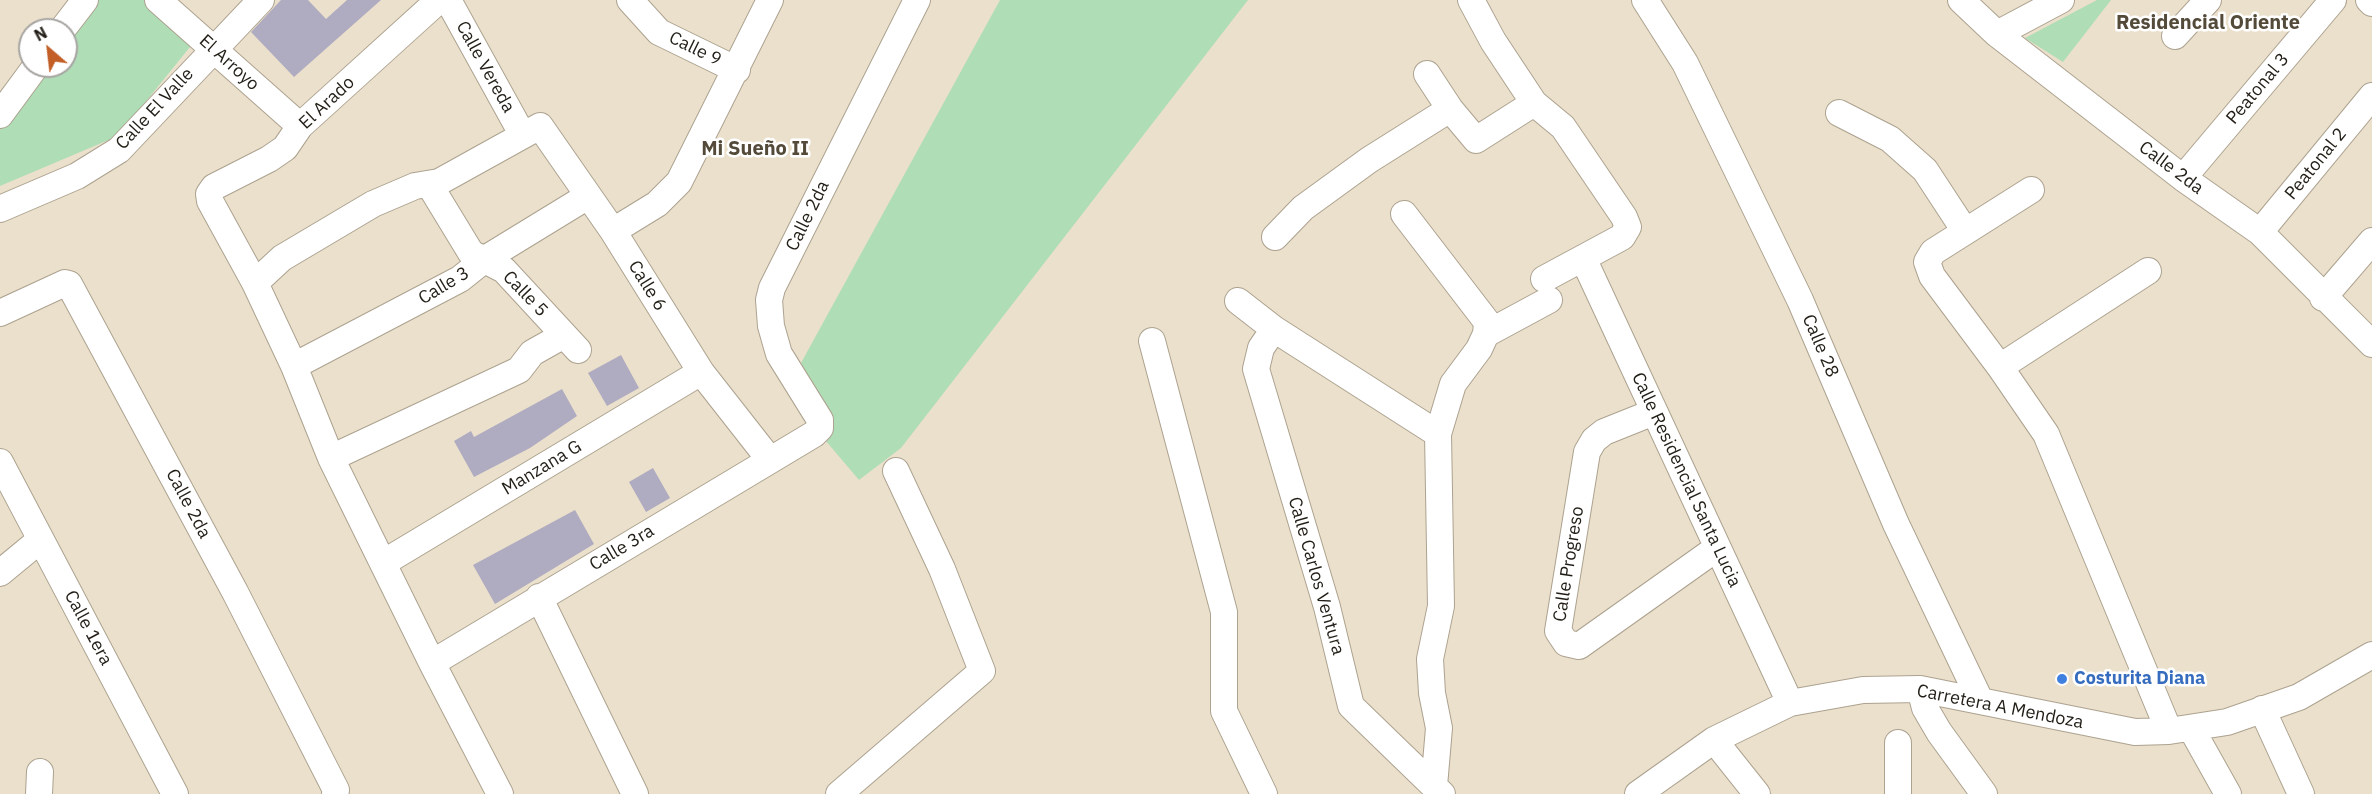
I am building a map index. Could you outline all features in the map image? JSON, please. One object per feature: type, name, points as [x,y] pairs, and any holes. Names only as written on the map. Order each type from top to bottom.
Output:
[{"type":"street","points":[[71,18],[84,0]]},
{"type":"street","name":"El Arroyo","points":[[158,0],[300,126]]},
{"type":"street","name":"Calle El Valle","points":[[0,209],[76,176],[119,150],[212,48],[261,0]]},
{"type":"street","name":"El Arado","points":[[255,283],[210,201],[209,194],[214,187],[285,148],[300,126],[439,0]]},
{"type":"street","name":"Calle Vereda","points":[[448,0],[522,134]]},
{"type":"street","name":"Calle 9","points":[[630,0],[659,32],[737,70]]},
{"type":"street","points":[[613,231],[657,204],[679,182],[771,0]]},
{"type":"street","name":"Calle 2da","points":[[814,435],[820,428],[820,420],[779,354],[771,326],[769,300],[777,278],[917,0]]},
{"type":"street","points":[[1438,790],[1438,728],[1432,693],[1430,659],[1442,606],[1438,434],[1454,384],[1486,334],[1583,258],[1622,237],[1628,227],[1624,217],[1563,127],[1534,103],[1493,41],[1472,0]]},
{"type":"street","name":"Calle 28","points":[[1645,0],[1684,63],[1800,300],[1896,524],[1980,700]]},
{"type":"street","name":"Calle 2da","points":[[1961,0],[1997,34],[2183,178],[2260,232],[2372,344]]},
{"type":"street","points":[[1997,34],[2061,0]]},
{"type":"street","points":[[2175,36],[2208,0]]},
{"type":"street","name":"Peatonal 3","points":[[2183,178],[2333,0]]},
{"type":"street","points":[[2369,0],[2372,3]]},
{"type":"street","points":[[1427,74],[1450,110],[1476,140],[1534,103]]},
{"type":"street","points":[[0,115],[27,78]]},
{"type":"street","name":"Peatonal 2","points":[[2260,232],[2372,96]]},
{"type":"street","points":[[1275,237],[1303,208],[1369,160],[1450,110]]},
{"type":"street","points":[[1839,113],[1890,139],[1925,170],[1965,231]]},
{"type":"street","name":"Calle 6","points":[[522,134],[541,127],[613,231],[701,372],[770,460]]},
{"type":"street","points":[[500,794],[432,663],[331,458],[294,366],[255,283],[282,258],[373,204],[415,186],[439,182],[522,134]]},
{"type":"street","name":"Calle 5","points":[[331,458],[519,370],[532,353],[571,343],[504,270],[471,253],[429,184]]},
{"type":"street","points":[[2031,190],[1933,252],[1927,262],[1932,276],[2000,367],[2046,434],[2180,729],[2228,794]]},
{"type":"street","name":"Calle 3","points":[[294,366],[460,279],[485,260],[588,196]]},
{"type":"street","points":[[1404,214],[1487,322],[1486,334]]},
{"type":"street","points":[[2324,298],[2372,241]]},
{"type":"street","name":"Calle Residencial Santa Lucia","points":[[1583,258],[1790,703]]},
{"type":"street","points":[[2000,367],[2148,271]]},
{"type":"street","name":"Calle 2da","points":[[0,313],[65,283],[69,284],[235,592],[336,790],[335,794]]},
{"type":"street","points":[[1238,301],[1274,329],[1438,434]]},
{"type":"street","name":"Calle Carlos Ventura","points":[[1274,329],[1261,348],[1256,369],[1327,607],[1351,705],[1438,790]]},
{"type":"street","points":[[1152,341],[1224,612],[1224,711],[1264,794]]},
{"type":"street","name":"Manzana G","points":[[383,563],[701,372]]},
{"type":"street","name":"Calle Progreso","points":[[1654,412],[1604,432],[1594,440],[1587,452],[1558,631],[1566,643],[1579,646],[1717,549]]},
{"type":"street","name":"Calle 3ra","points":[[432,663],[539,597],[814,435]]},
{"type":"street","name":"Calle 1era","points":[[0,462],[175,794]]},
{"type":"street","points":[[838,794],[982,671],[942,570],[896,471]]},
{"type":"street","points":[[0,573],[40,540]]},
{"type":"street","points":[[539,597],[635,794]]},
{"type":"street","name":"Carretera A Mendoza","points":[[1649,790],[1714,740],[1790,703],[1863,690],[1920,689],[1980,700],[2055,718],[2134,732],[2180,729],[2227,722],[2316,690],[2372,655]]},
{"type":"street","points":[[1920,689],[1925,708],[1939,732],[1984,794]]},
{"type":"street","points":[[2262,709],[2301,794]]},
{"type":"street","points":[[1714,740],[1757,794]]},
{"type":"street","points":[[1898,743],[1898,794]]},
{"type":"green space","points":[[81,0],[154,0],[198,37],[118,136],[0,186],[0,120],[28,78],[78,78],[78,18],[72,18]]},
{"type":"green space","points":[[1000,0],[1248,0],[901,448],[859,480],[825,440],[831,421],[801,363]]},
{"type":"green space","points":[[2097,0],[2111,0],[2063,62],[2025,38]]},
{"type":"building","points":[[281,0],[308,0],[326,19],[347,0],[381,0],[294,77],[251,32]]},
{"type":"building","points":[[621,355],[639,388],[607,406],[588,373]]},
{"type":"building","points":[[562,389],[577,416],[530,448],[474,477],[454,441],[471,431],[474,437]]},
{"type":"building","points":[[653,468],[670,498],[646,512],[629,482]]},
{"type":"building","points":[[575,510],[594,544],[495,604],[473,565]]},
{"type":"place","name":"Costurita Diana","points":[[2062,679]]},
{"type":"district","name":"Residencial Oriente","points":[[2208,23]]},
{"type":"district","name":"Mi Sueño II","points":[[755,149]]}]
